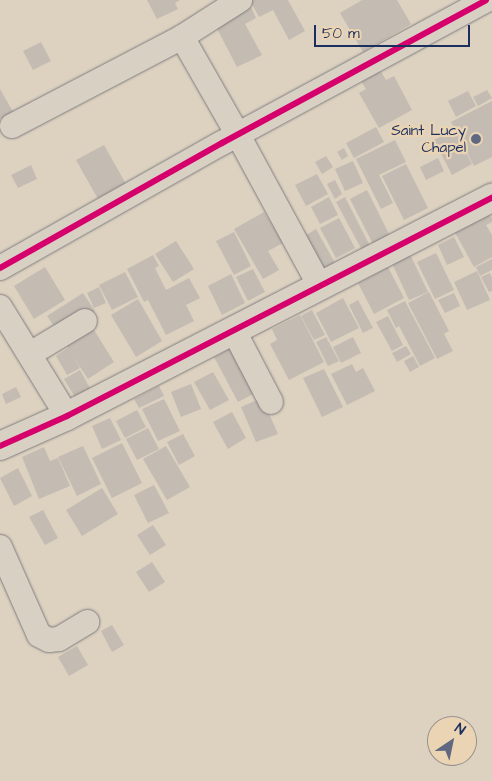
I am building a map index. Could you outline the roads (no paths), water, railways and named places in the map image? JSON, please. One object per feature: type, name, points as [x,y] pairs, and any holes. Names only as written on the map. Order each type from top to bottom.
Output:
[{"type":"street","points":[[12,126],[182,37],[240,0]]},
{"type":"street","points":[[0,268],[238,135],[486,0]]},
{"type":"street","points":[[182,37],[320,286]]},
{"type":"street","points":[[0,446],[67,416],[492,198]]},
{"type":"street","points":[[0,307],[67,416]]},
{"type":"street","points":[[30,354],[85,322]]},
{"type":"street","points":[[234,331],[272,402]]},
{"type":"street","points":[[0,547],[39,635],[49,640],[59,639],[86,622]]},
{"type":"place","name":"Saint Lucy Chapel","points":[[476,139]]}]
